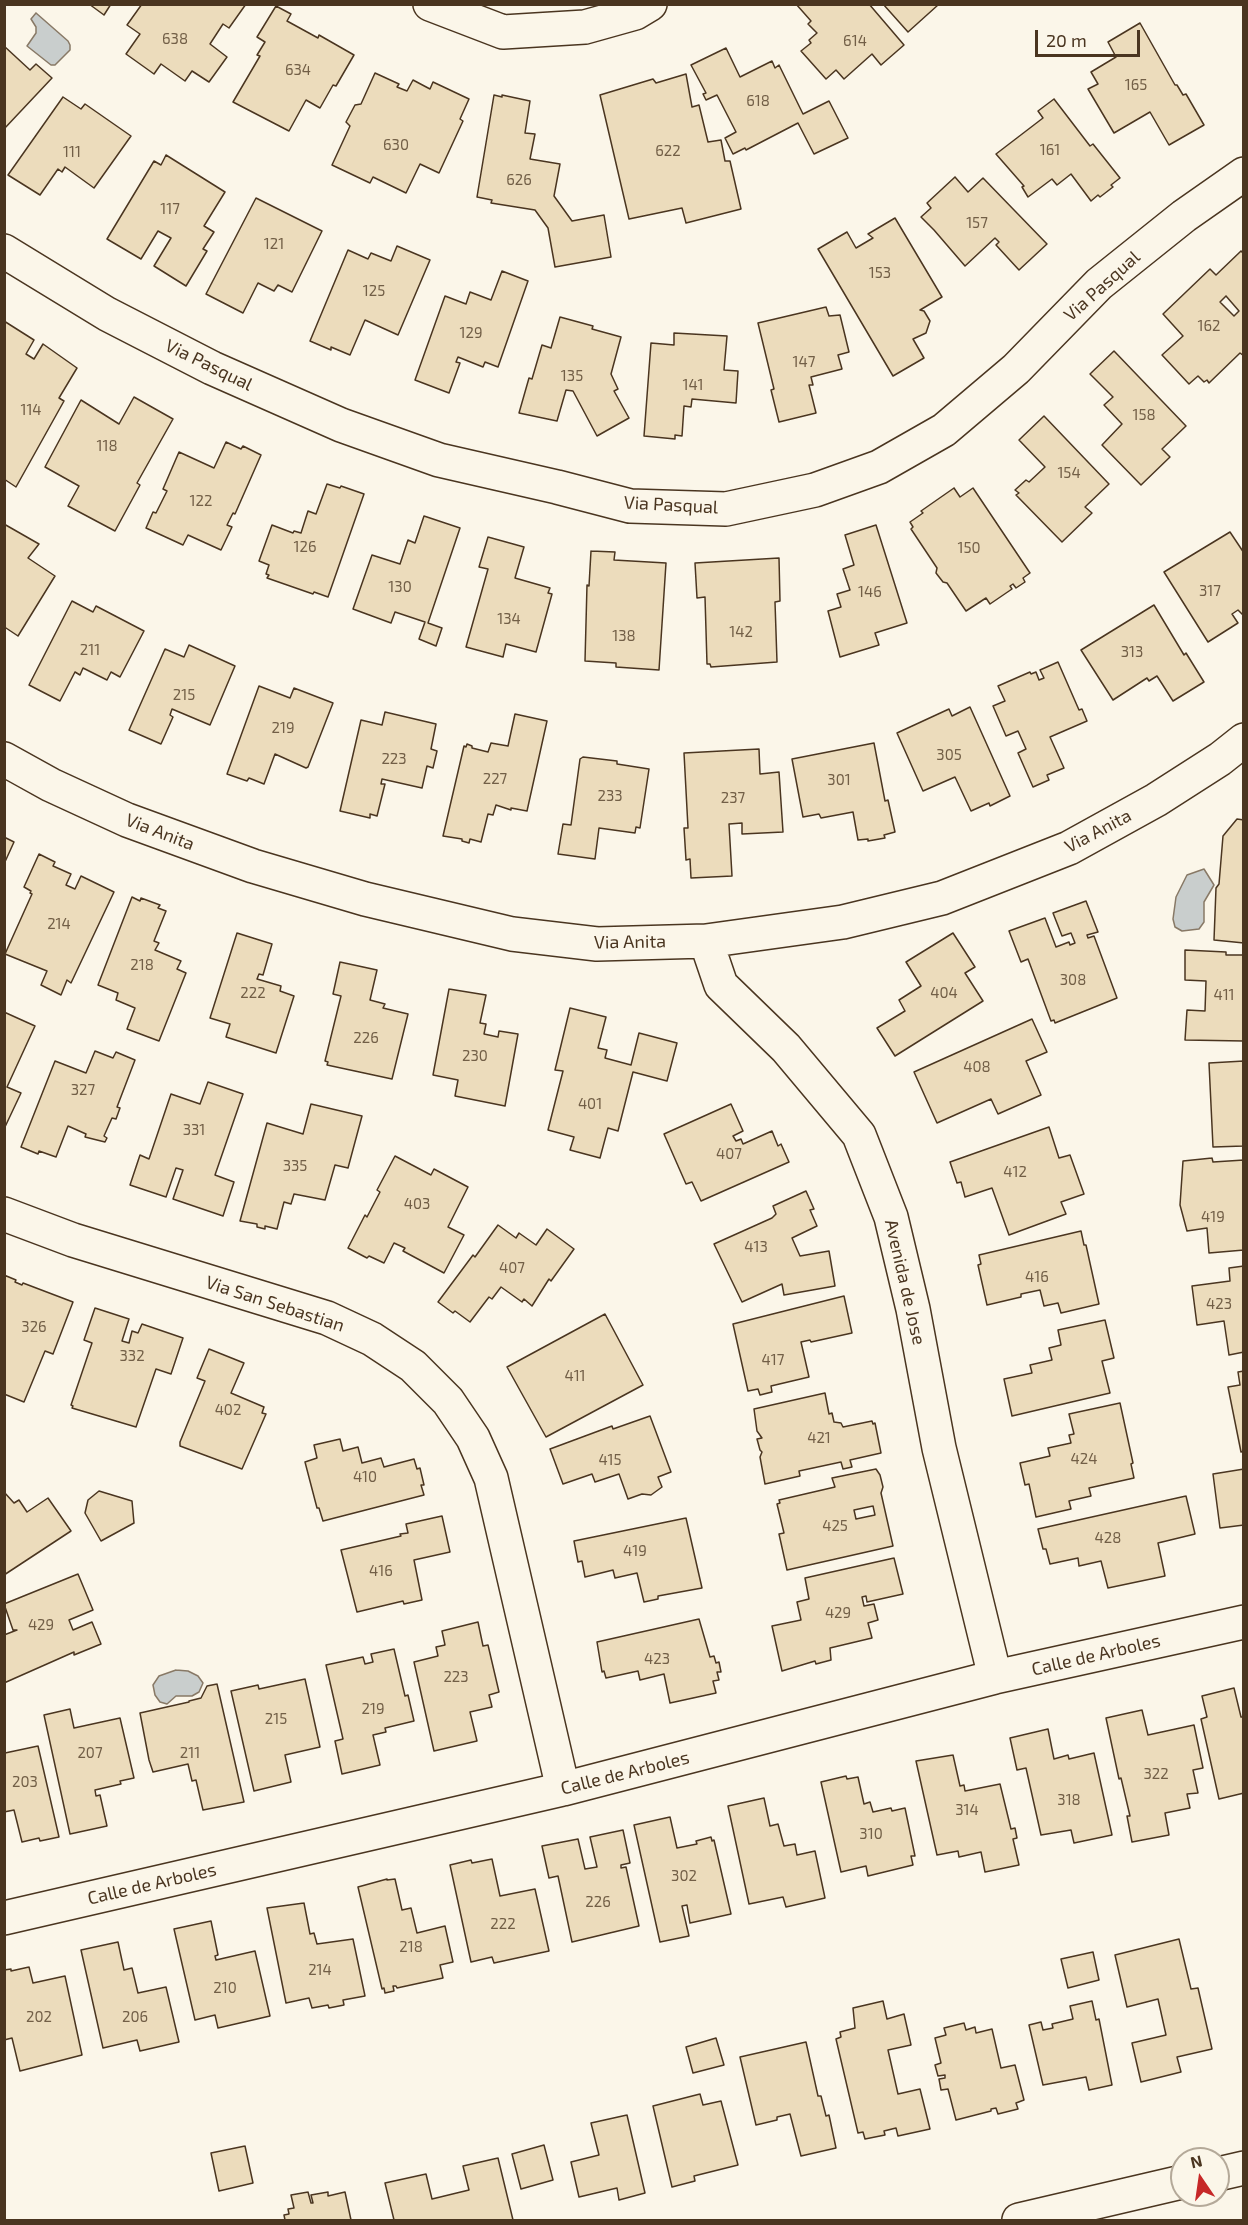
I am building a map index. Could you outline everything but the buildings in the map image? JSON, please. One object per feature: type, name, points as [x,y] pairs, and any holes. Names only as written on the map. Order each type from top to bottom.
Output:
[{"type":"street","points":[[430,4],[503,32],[585,27],[635,13],[650,4]]},
{"type":"street","name":"Via Pasqual","points":[[4,251],[107,314],[212,368],[352,429],[440,460],[630,506],[726,509],[826,486],[879,467],[944,430],[1016,369],[1099,284],[1185,216],[1244,174]]},
{"type":"street","name":"Via Anita","points":[[4,759],[51,785],[127,820],[253,866],[365,898],[512,934],[597,944],[706,941],[843,922],[942,898],[1069,848],[1156,800],[1220,759],[1244,740]]},
{"type":"street","name":"Avenida de Jose","points":[[706,941],[721,985],[786,1048],[859,1135],[891,1217],[913,1309],[939,1448],[995,1677]]},
{"type":"street","name":"Via San Sebastian","points":[[4,1214],[73,1240],[327,1318],[372,1339],[413,1366],[448,1401],[473,1438],[491,1478],[563,1789]]},
{"type":"street","name":"Calle de Arboles","points":[[4,1918],[563,1789],[995,1677],[1244,1622]]},
{"type":"street","points":[[1019,2220],[1170,2185]]},
{"type":"shaded area","points":[[36,13],[70,45],[70,50],[55,65],[51,65],[27,46],[36,33],[36,27],[31,19]]},
{"type":"shaded area","points":[[1204,869],[1214,885],[1204,902],[1204,922],[1199,929],[1182,931],[1175,927],[1173,919],[1176,897],[1187,875]]},
{"type":"shaded area","points":[[176,1670],[188,1671],[198,1676],[203,1683],[199,1692],[192,1696],[176,1696],[167,1704],[160,1702],[155,1695],[153,1685],[159,1676]]}]
